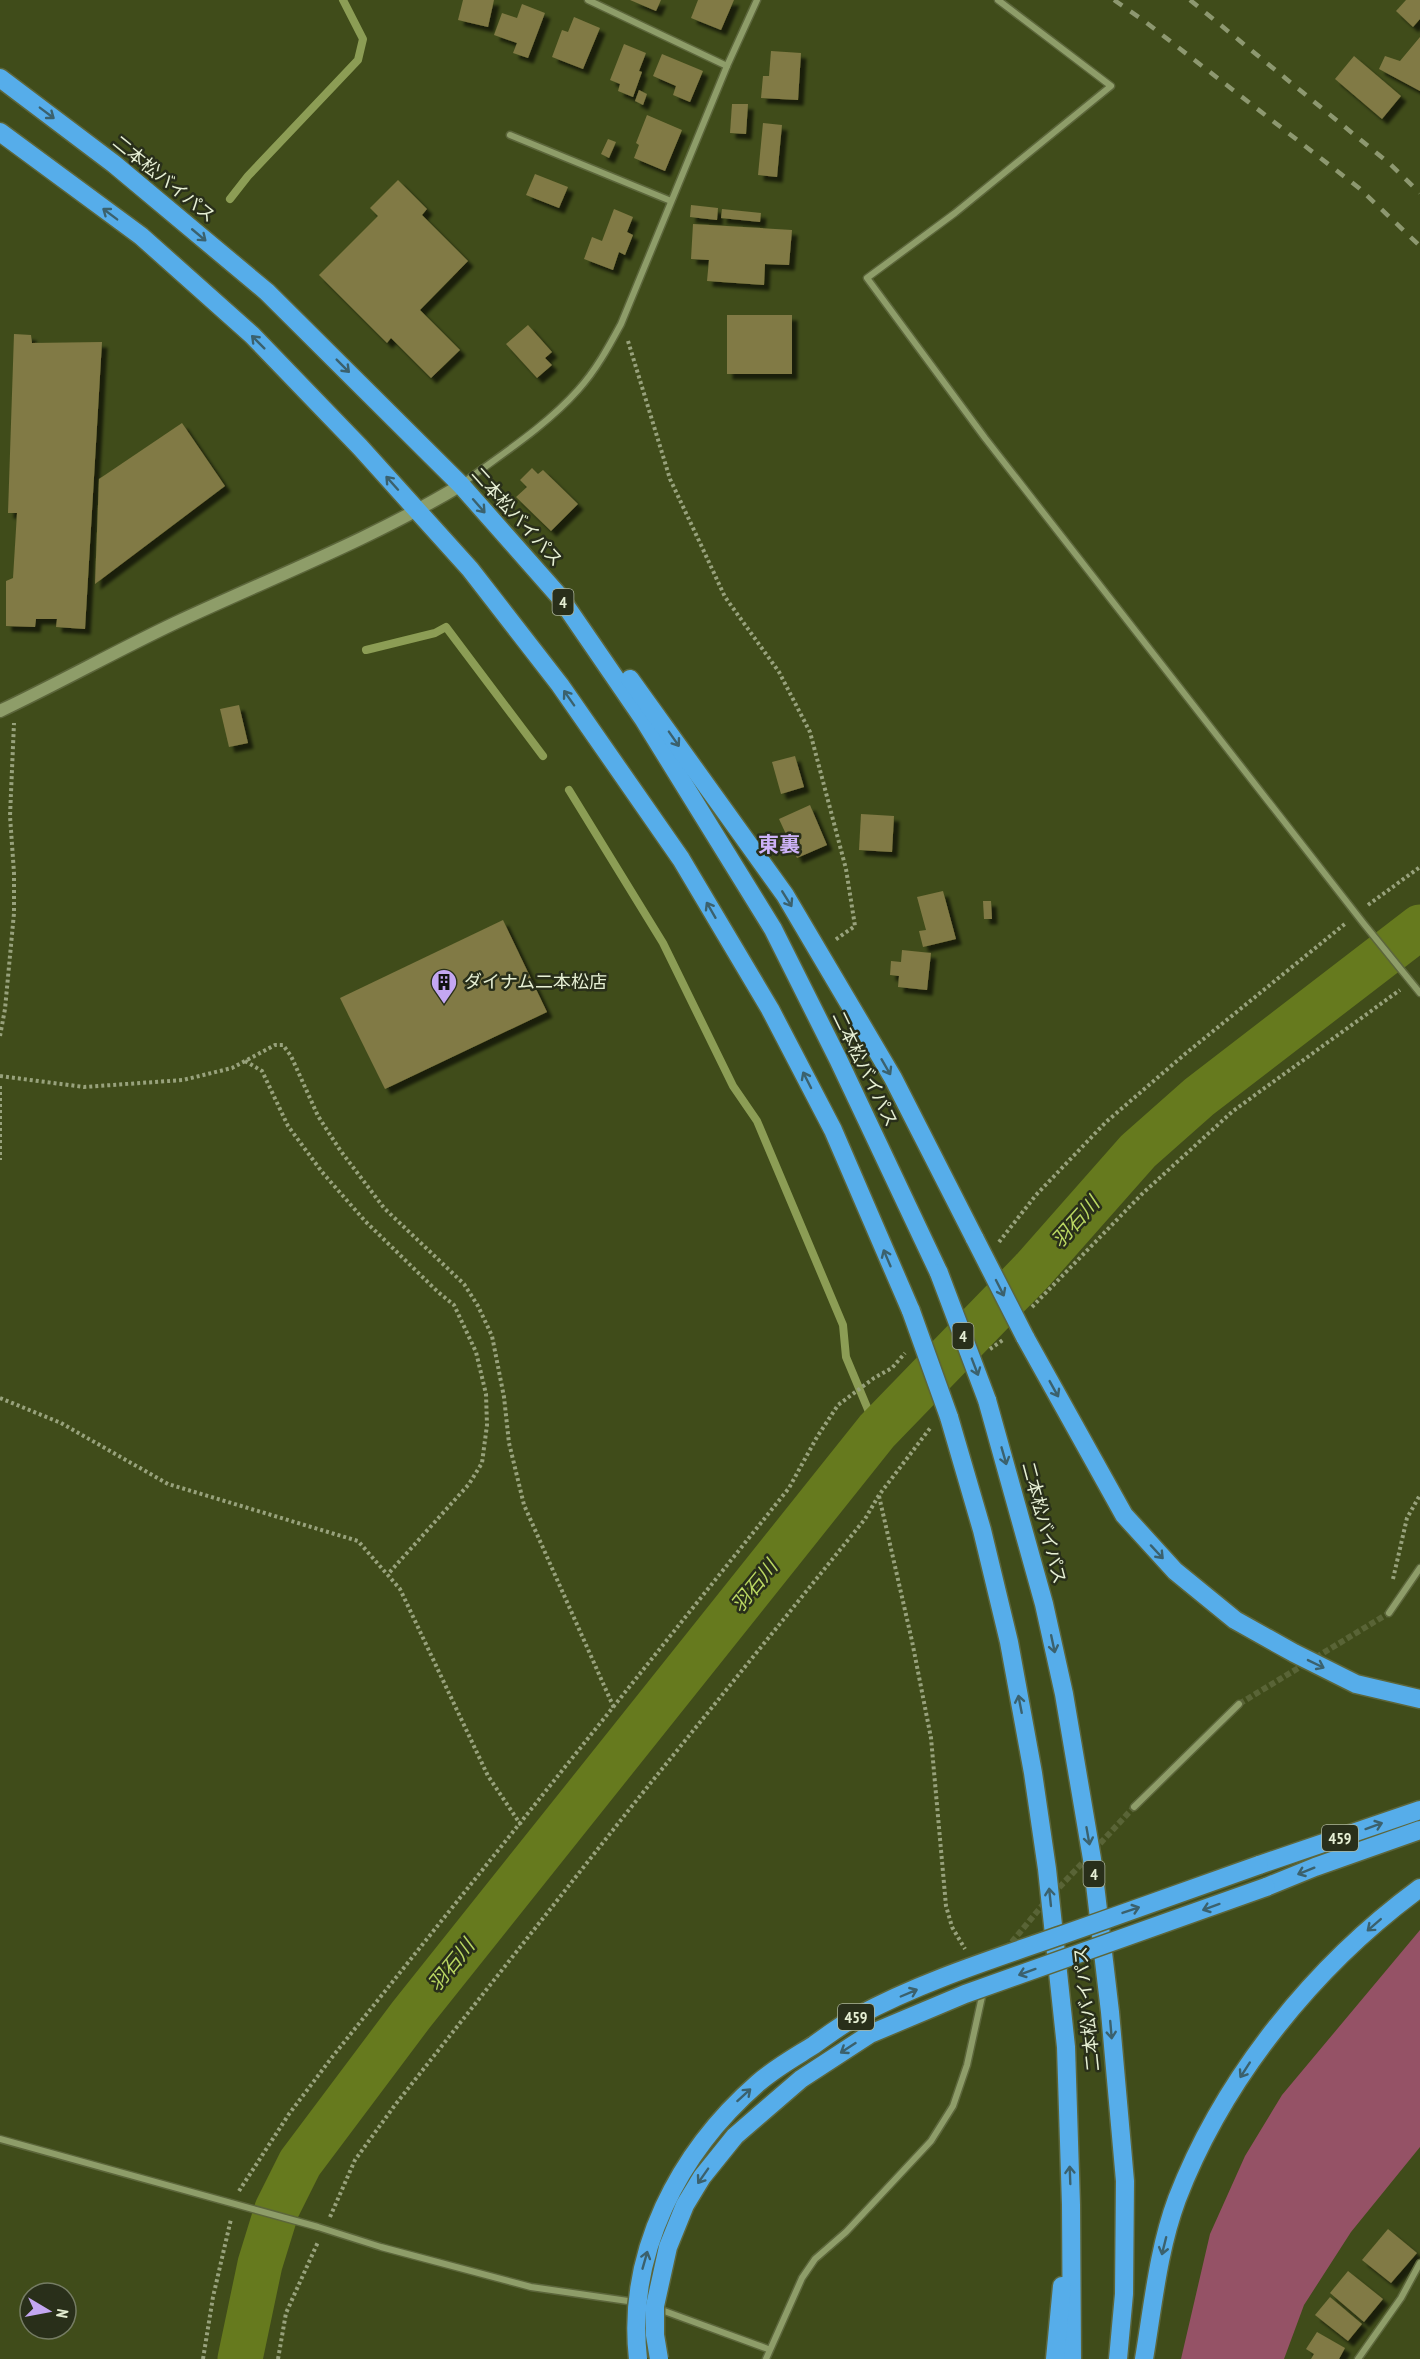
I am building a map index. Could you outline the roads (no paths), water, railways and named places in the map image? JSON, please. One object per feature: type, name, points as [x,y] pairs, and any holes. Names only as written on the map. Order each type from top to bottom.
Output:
[{"type":"highway","name":"二本松バイパス","points":[[0,78],[114,164],[267,292],[461,485],[559,596],[644,720],[773,929],[838,1059],[939,1273],[987,1400],[1044,1604],[1064,1694],[1092,1858],[1110,2012],[1125,2181],[1124,2294],[1118,2359]]},
{"type":"highway","name":"二本松バイパス","points":[[0,132],[141,236],[252,335],[360,447],[470,569],[560,685],[681,859],[770,1009],[833,1130],[910,1311],[942,1419],[982,1530],[1004,1619],[1033,1773],[1047,1869],[1066,2047],[1071,2205],[1071,2359]]},
{"type":"highway","points":[[559,596],[618,662],[785,895],[893,1078],[975,1239],[1017,1336],[1124,1515],[1175,1571],[1235,1620],[1293,1653],[1356,1684],[1420,1699]]},
{"type":"highway","name":"459","points":[[638,2359],[636,2301],[652,2234],[663,2206],[700,2143],[732,2106],[760,2081],[854,2018],[884,2003],[991,1960],[1420,1810]]},
{"type":"highway","points":[[659,2359],[655,2335],[655,2306],[668,2247],[685,2205],[702,2177],[735,2136],[801,2079],[870,2034],[965,1994],[1420,1830]]},
{"type":"highway","points":[[1144,2359],[1162,2250],[1177,2200],[1227,2097],[1255,2055],[1312,1985],[1364,1934],[1420,1888]]},
{"type":"highway","points":[[1055,2359],[1071,2205]]},
{"type":"street","points":[[588,0],[728,66]]},
{"type":"street","points":[[0,711],[173,624],[348,546],[418,511],[461,485],[567,401],[595,369],[621,324],[757,0]]},
{"type":"street","points":[[998,0],[1111,86],[955,213],[867,278],[985,438],[1420,993]]},
{"type":"street","points":[[510,135],[671,201]]},
{"type":"street","points":[[1389,1613],[1420,1568]]},
{"type":"street","points":[[1134,1807],[1239,1704]]},
{"type":"street","points":[[766,2359],[768,2349],[802,2277],[815,2259],[846,2232],[931,2141],[952,2106],[967,2065],[983,1991]]},
{"type":"street","points":[[0,2139],[531,2287],[646,2304],[768,2349]]},
{"type":"street","points":[[1359,2359],[1401,2298],[1420,2263]]},
{"type":"waterway","points":[[230,199],[248,176],[358,60],[363,39],[343,0]]},
{"type":"waterway","points":[[366,650],[435,633],[446,627],[543,756]]},
{"type":"waterway","points":[[569,790],[663,943],[733,1086],[757,1121],[843,1325],[846,1357],[877,1431]]},
{"type":"waterway","name":"羽石川","points":[[240,2359],[260,2264],[277,2209],[300,2163],[411,2015],[877,1431],[1032,1271],[1138,1151],[1199,1097],[1420,927]]},
{"type":"tunnel","points":[[1239,1704],[1389,1613]]},
{"type":"tunnel","points":[[1094,1850],[1134,1807]]},
{"type":"tunnel","points":[[1053,1894],[1087,1858]]},
{"type":"tunnel","points":[[1006,1949],[1046,1901]]},
{"type":"railway","points":[[1114,0],[1359,188],[1420,246]]},
{"type":"railway","points":[[1190,0],[1390,164],[1420,193]]},
{"type":"place","name":"ダイナム二本松店","points":[[444,1005]]},
{"type":"district","name":"東裏","points":[[779,845]]}]
